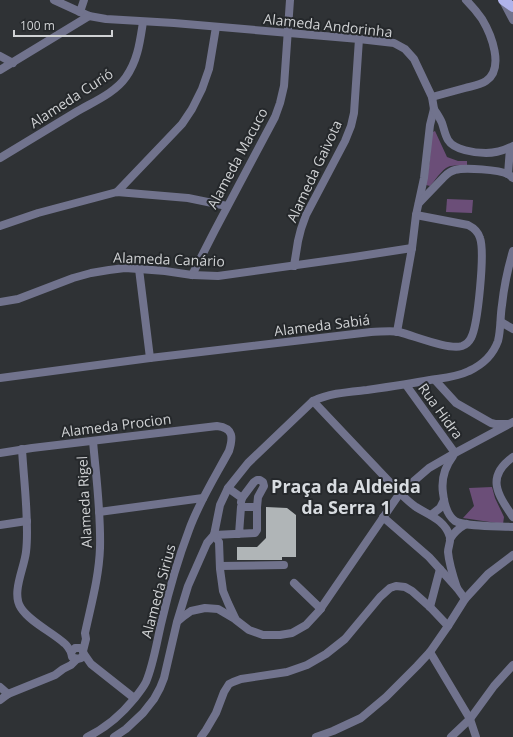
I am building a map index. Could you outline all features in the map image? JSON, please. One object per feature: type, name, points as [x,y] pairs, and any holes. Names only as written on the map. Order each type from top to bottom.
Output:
[{"type":"main road","points":[[503,0],[513,7]]},
{"type":"street","name":"Alameda Andorinha","points":[[54,0],[89,16],[106,19],[394,43],[405,49],[414,59],[432,97],[434,109],[430,125],[424,178],[418,203],[412,248],[397,332]]},
{"type":"street","points":[[80,12],[84,0]]},
{"type":"street","name":"Alameda Macuco","points":[[192,275],[227,206],[276,117],[284,86],[290,0]]},
{"type":"street","points":[[432,97],[482,83],[486,81],[494,71],[496,65],[492,41],[482,20],[475,9],[466,0]]},
{"type":"street","points":[[503,0],[513,20]]},
{"type":"street","points":[[0,70],[89,16]]},
{"type":"street","name":"Alameda Curió","points":[[0,158],[105,95],[122,82],[133,65],[139,49],[143,22]]},
{"type":"street","points":[[117,192],[182,124],[192,109],[202,89],[209,69],[216,27]]},
{"type":"street","name":"Alameda Gaivota","points":[[294,266],[298,241],[306,215],[345,141],[351,126],[354,113],[359,40]]},
{"type":"street","points":[[0,56],[13,63]]},
{"type":"street","points":[[418,203],[448,173],[454,170],[464,168],[484,170],[502,172],[511,176],[511,147],[500,151],[486,153],[464,150],[456,147],[447,139],[441,121],[434,109]]},
{"type":"street","points":[[430,125],[441,121]]},
{"type":"street","points":[[0,226],[38,213],[117,192],[188,198],[227,206]]},
{"type":"street","name":"Alameda Sabiá","points":[[0,378],[150,358],[372,332],[397,332],[451,347],[464,345],[471,338],[476,322],[480,282],[481,239],[475,229],[468,225],[416,215]]},
{"type":"street","name":"Alameda Canário","points":[[0,302],[18,299],[73,278],[91,273],[125,268],[192,275],[218,276],[412,248]]},
{"type":"street","points":[[114,737],[126,729],[143,713],[154,699],[164,678],[177,622],[194,569],[208,543],[214,536],[220,505],[228,488],[248,463],[313,401],[322,397],[406,385],[457,375],[468,372],[486,359],[493,351],[498,341],[506,279],[513,251]]},
{"type":"street","points":[[139,269],[150,358]]},
{"type":"street","points":[[501,322],[513,329]]},
{"type":"street","points":[[435,380],[456,403],[491,423],[502,425],[511,423]]},
{"type":"street","name":"Rua Hidra","points":[[406,385],[455,453]]},
{"type":"street","points":[[313,401],[400,493],[411,503],[439,520],[448,532],[450,539]]},
{"type":"street","points":[[177,622],[191,611],[205,608],[218,609],[236,620],[248,630],[263,635],[292,633],[306,625],[321,609],[400,493],[429,468],[511,423]]},
{"type":"street","name":"Alameda Procion","points":[[0,453],[22,449],[217,426],[222,426],[227,429],[232,436]]},
{"type":"street","name":"Alameda Sirius","points":[[87,737],[115,720],[141,691],[146,682],[152,664],[169,590],[189,529],[203,498],[229,451],[232,444],[232,436]]},
{"type":"street","name":"Alameda Rigel","points":[[0,700],[8,694],[49,678],[63,669],[77,653],[86,639],[85,633],[99,563],[100,526],[93,441]]},
{"type":"street","points":[[22,449],[27,541],[26,553],[18,588],[17,596],[19,603],[23,610],[33,620],[77,653],[85,663],[91,664],[134,698]]},
{"type":"street","points":[[455,453],[444,470],[442,478],[444,500],[450,515],[455,520],[466,524],[513,527]]},
{"type":"street","points":[[513,457],[501,467],[497,477],[497,489],[500,498],[513,517]]},
{"type":"street","points":[[214,536],[254,533],[256,532],[258,497],[264,486],[263,482],[260,480],[254,482],[242,498],[239,534]]},
{"type":"street","points":[[228,488],[242,498]]},
{"type":"street","points":[[99,512],[203,498]]},
{"type":"street","points":[[431,515],[440,508],[444,500]]},
{"type":"street","points":[[241,507],[257,507]]},
{"type":"street","points":[[384,517],[429,557],[465,599]]},
{"type":"street","points":[[0,525],[27,521]]},
{"type":"street","points":[[457,588],[451,571],[448,546],[450,539],[460,527],[466,524]]},
{"type":"street","points":[[214,536],[219,542],[223,590],[236,620]]},
{"type":"street","points":[[316,737],[361,718],[386,697],[430,652],[465,599],[488,574],[513,555]]},
{"type":"street","points":[[220,567],[284,565]]},
{"type":"street","points":[[430,607],[440,569]]},
{"type":"street","points":[[294,583],[321,609]]},
{"type":"street","points":[[201,737],[207,733],[224,692],[230,684],[241,679],[287,672],[307,665],[326,654],[344,639],[380,597],[390,588],[396,586],[405,587],[412,590],[448,626]]},
{"type":"street","points":[[430,652],[470,719],[476,737]]},
{"type":"street","points":[[451,737],[470,719],[494,686],[513,665]]},
{"type":"street","points":[[0,686],[8,694]]},
{"type":"shaded area","points":[[435,131],[447,157],[458,161],[467,161],[467,165],[455,165],[448,167],[442,171],[430,186],[426,185],[430,159],[431,133]]},
{"type":"shaded area","points":[[447,199],[473,200],[472,213],[446,212]]},
{"type":"shaded area","points":[[492,487],[495,498],[504,517],[503,524],[463,518],[474,506],[469,488]]},
{"type":"building","points":[[266,507],[287,508],[296,515],[296,557],[282,557],[282,560],[237,560],[237,547],[257,547],[266,538]]},
{"type":"district","name":"Praça da Aldeida da Serra 1","points":[[346,496]]}]
